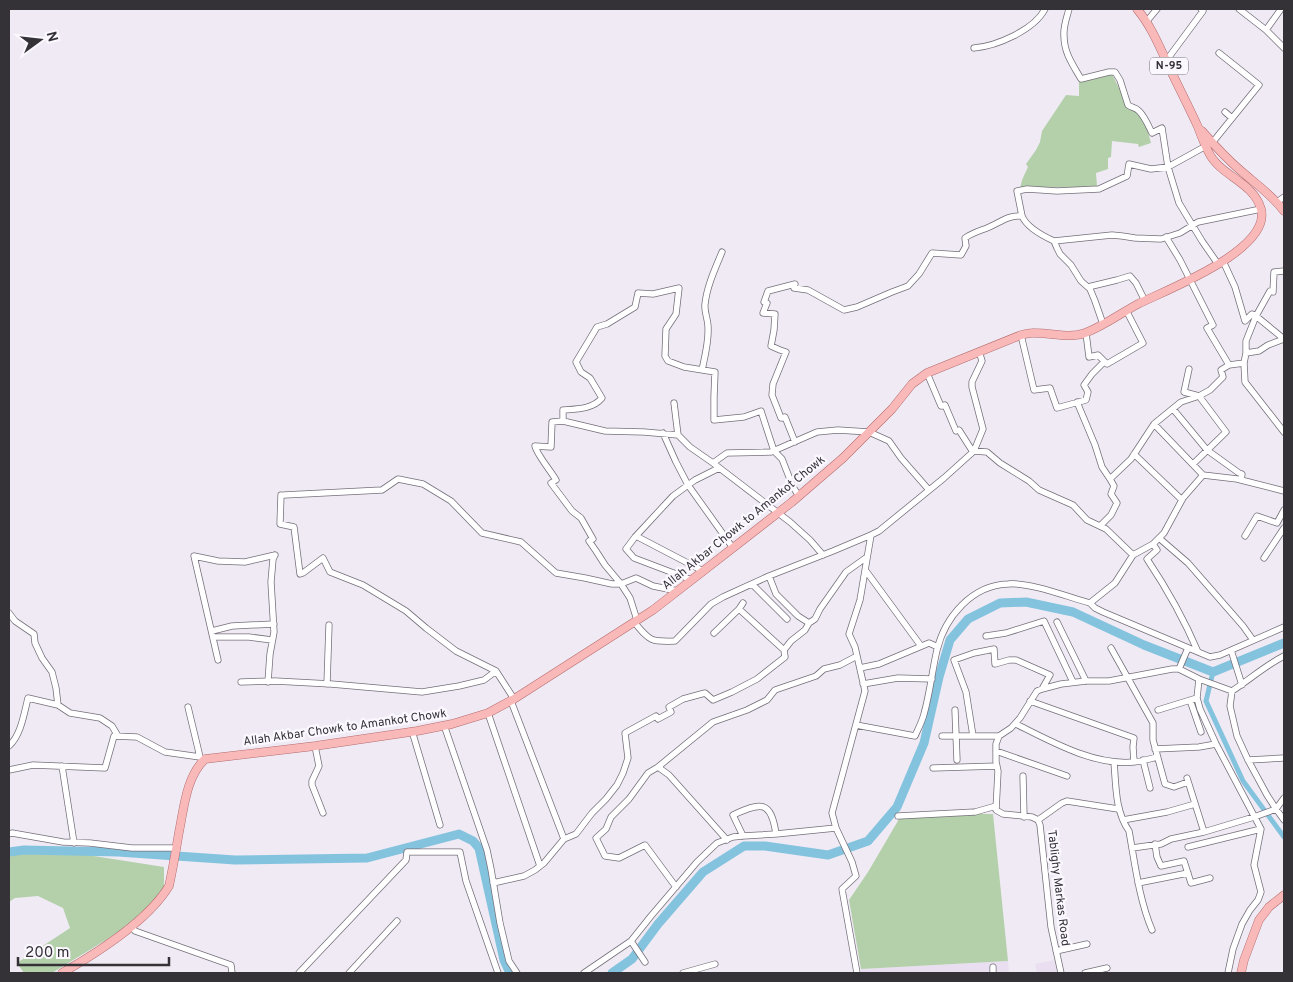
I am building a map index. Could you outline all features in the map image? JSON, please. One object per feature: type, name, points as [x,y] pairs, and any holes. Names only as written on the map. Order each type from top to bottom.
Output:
[{"type":"main road","name":"N-95","points":[[1137,9],[1156,37],[1197,125],[1209,145],[1277,202],[1284,211]]},
{"type":"main road","points":[[1209,145],[1210,156],[1218,166],[1239,180],[1248,189],[1261,209]]},
{"type":"main road","name":"Allah Akbar Chowk to Amankot Chowk","points":[[202,758],[315,746],[412,732],[488,713],[513,700],[653,610],[678,591],[778,513],[843,458],[892,409],[912,384],[927,373],[1021,335],[1032,333],[1077,336],[1086,333],[1126,310],[1190,280],[1221,262],[1250,239],[1258,229],[1261,220],[1261,209]]},
{"type":"main road","points":[[62,973],[125,933],[164,895],[169,886],[184,807],[191,781],[202,758]]},
{"type":"main road","points":[[1241,973],[1259,920],[1284,894]]},
{"type":"street","points":[[974,48],[984,47],[1016,36],[1042,15],[1045,9]]},
{"type":"street","points":[[1069,9],[1063,35],[1067,55],[1082,79],[1115,72],[1120,80],[1128,105],[1139,111],[1148,123],[1152,133],[1162,128],[1168,167],[1179,204],[1202,241],[1221,262],[1235,287],[1245,321],[1252,314],[1284,339]]},
{"type":"street","points":[[1146,21],[1157,9]]},
{"type":"street","points":[[1166,61],[1203,11],[1201,9]]},
{"type":"street","points":[[1239,9],[1266,30],[1284,48]]},
{"type":"street","points":[[1266,30],[1281,9]]},
{"type":"street","points":[[1219,53],[1259,85],[1209,145],[1168,167],[1151,169],[1129,164],[1127,176],[1099,189],[1027,190],[1017,192],[1023,220],[1037,232],[1054,241],[1112,235],[1161,239],[1180,233],[1198,222],[1261,209]]},
{"type":"street","points":[[1225,112],[1232,118]]},
{"type":"street","points":[[1277,202],[1284,197]]},
{"type":"street","points":[[795,442],[785,417],[781,418],[772,395],[773,384],[786,352],[771,346],[775,314],[764,313],[767,303],[764,302],[768,291],[794,284],[794,288],[808,290],[844,310],[857,308],[908,286],[919,274],[932,253],[961,256],[966,246],[965,238],[976,231],[988,228],[1014,216],[1022,216]]},
{"type":"street","points":[[1166,237],[1180,260],[1213,325],[1207,328],[1230,365]]},
{"type":"street","points":[[1054,241],[1060,254],[1088,287],[1103,324]]},
{"type":"street","points":[[702,370],[709,329],[708,318],[704,310],[705,304],[711,279],[722,252]]},
{"type":"street","points":[[1284,271],[1274,272],[1273,292],[1270,291],[1256,316],[1246,341],[1244,363],[1245,382],[1284,432]]},
{"type":"street","points":[[1088,287],[1130,276],[1145,301]]},
{"type":"street","points":[[563,421],[563,410],[578,409],[597,404],[602,398],[590,378],[581,372],[576,362],[597,327],[607,324],[635,307],[638,293],[653,294],[679,288],[676,314],[666,329],[665,356],[668,362],[684,367],[715,372],[714,420],[744,417],[761,411],[774,451],[782,459],[792,487],[799,496]]},
{"type":"street","points":[[1086,333],[1089,357],[1098,355],[1107,364],[1143,342],[1126,310]]},
{"type":"street","points":[[1021,335],[1034,390],[1050,388],[1057,408],[1086,400],[1088,392],[1084,386],[1092,374],[1104,362]]},
{"type":"street","points":[[1246,353],[1259,351],[1268,345],[1284,339]]},
{"type":"street","points":[[823,555],[790,522],[690,447],[678,435],[604,431],[563,421],[552,422],[551,446],[535,446],[536,452],[556,480],[551,483],[572,511],[581,518],[593,539],[589,541],[630,598],[636,621],[648,638],[661,641],[675,641],[711,604],[723,597],[769,576],[823,555],[879,531],[973,452],[983,429],[972,387],[982,361],[979,352]]},
{"type":"street","points":[[1110,479],[1131,459],[1154,424],[1181,402],[1210,390],[1223,377],[1221,370],[1230,365],[1244,363]]},
{"type":"street","points":[[1189,369],[1184,392],[1199,396],[1226,432],[1192,464]]},
{"type":"street","points":[[927,373],[941,406],[946,405],[956,431],[959,430],[973,452]]},
{"type":"street","points":[[1077,402],[1102,467],[1114,486],[1111,494],[1117,503],[1111,515],[1100,526]]},
{"type":"street","points":[[674,403],[678,435]]},
{"type":"street","points":[[1172,409],[1207,450],[1242,474],[1241,480]]},
{"type":"street","points":[[1154,424],[1203,475],[1241,480],[1284,492]]},
{"type":"street","points":[[712,463],[727,453],[771,452],[817,432],[838,430],[869,432],[889,442],[929,490]]},
{"type":"street","points":[[663,433],[688,485],[733,548]]},
{"type":"street","points":[[973,452],[988,452],[1000,463],[1029,481],[1039,490],[1073,505],[1087,520],[1106,529],[1133,555]]},
{"type":"street","points":[[1134,454],[1182,500]]},
{"type":"street","points":[[692,580],[634,558],[626,549],[673,496],[695,480],[719,468]]},
{"type":"street","points":[[1090,603],[1115,583],[1133,555],[1153,544],[1168,528],[1182,500],[1203,475]]},
{"type":"street","points":[[564,839],[513,700],[496,671],[456,652],[406,611],[377,593],[363,585],[330,572],[324,558],[300,574],[294,527],[280,524],[282,495],[382,490],[398,479],[423,484],[451,501],[482,533],[521,542],[556,573],[612,584],[621,584],[636,578],[653,586],[678,591]]},
{"type":"street","points":[[1245,536],[1257,516],[1277,523],[1284,510]]},
{"type":"street","points":[[1264,558],[1284,528]]},
{"type":"street","points":[[857,973],[842,888],[856,876],[852,862],[836,828],[832,813],[865,691],[855,646],[849,634],[860,600],[871,535]]},
{"type":"street","points":[[636,536],[703,571]]},
{"type":"street","points":[[1159,538],[1188,563],[1253,640]]},
{"type":"street","points":[[1153,544],[1157,550],[1147,559],[1187,626],[1198,652]]},
{"type":"street","points":[[218,660],[194,556],[218,561],[245,562],[276,554],[273,560],[271,582],[274,632],[268,682]]},
{"type":"street","points":[[784,650],[815,618],[846,572],[867,557]]},
{"type":"street","points":[[866,571],[921,646]]},
{"type":"street","points":[[769,576],[776,594],[798,616],[809,623]]},
{"type":"street","points":[[856,725],[915,736],[924,716],[938,647],[944,630],[966,601],[983,590],[995,586],[1009,583],[1034,587],[1090,603],[1103,612],[1210,657],[1231,652],[1284,626]]},
{"type":"street","points":[[752,584],[787,620]]},
{"type":"street","points":[[714,633],[740,609],[743,603]]},
{"type":"street","points":[[493,883],[524,876],[544,863],[564,839],[576,834],[592,812],[606,799],[624,773],[628,758],[625,733],[656,716],[658,719],[671,712],[669,706],[683,699],[704,693],[713,700],[732,692],[757,679],[786,657],[784,650],[740,609]]},
{"type":"street","points":[[9,613],[15,621],[34,634],[35,643],[42,658],[52,672],[58,705]]},
{"type":"street","points":[[986,636],[1006,633],[1044,621],[1073,682]]},
{"type":"street","points":[[1056,622],[1086,681]]},
{"type":"street","points":[[213,634],[232,626],[274,624]]},
{"type":"street","points":[[327,684],[329,625]]},
{"type":"street","points":[[213,634],[249,636],[272,640]]},
{"type":"street","points":[[860,668],[878,664],[929,643],[938,647]]},
{"type":"street","points":[[1111,648],[1153,723],[1153,740],[1165,784],[1174,786],[1188,780],[1204,832]]},
{"type":"street","points":[[1179,669],[1188,648]]},
{"type":"street","points":[[973,736],[966,692],[954,660],[974,653],[994,650],[996,664],[1016,660],[1050,675],[1042,689]]},
{"type":"street","points":[[1231,652],[1242,684]]},
{"type":"street","points":[[676,887],[645,845],[619,858],[605,856],[596,838],[606,828],[611,817],[629,799],[648,773],[713,722],[747,710],[767,700],[775,690],[816,676],[824,669],[840,665],[857,656]]},
{"type":"street","points":[[1284,656],[1232,691],[1230,706],[1237,736],[1248,760],[1284,820]]},
{"type":"street","points":[[898,816],[975,812],[996,806],[998,771],[996,744],[999,736],[1016,724],[1036,692],[1042,689],[1073,682],[1109,681],[1179,669],[1199,679],[1232,691]]},
{"type":"street","points":[[241,682],[327,684],[422,692],[484,680],[496,671]]},
{"type":"street","points":[[863,684],[898,678],[932,679]]},
{"type":"street","points":[[1199,679],[1197,698],[1200,709],[1216,744],[1261,829],[1254,865],[1261,892],[1258,900],[1242,924],[1233,949],[1228,973]]},
{"type":"street","points":[[9,746],[17,735],[28,698],[58,705],[70,714],[100,718],[112,726],[118,736]]},
{"type":"street","points":[[1158,710],[1197,698]]},
{"type":"street","points":[[1190,700],[1201,732]]},
{"type":"street","points":[[1030,701],[1134,738],[1134,762]]},
{"type":"street","points":[[9,768],[33,765],[105,768],[114,736],[137,737],[165,752],[202,758],[188,707]]},
{"type":"street","points":[[955,710],[957,760]]},
{"type":"street","points":[[488,713],[540,866]]},
{"type":"street","points":[[1016,724],[1092,758],[1114,762],[1134,762],[1157,757]]},
{"type":"street","points":[[444,725],[486,850],[509,961],[517,973]]},
{"type":"street","points":[[412,732],[440,825]]},
{"type":"street","points":[[942,736],[999,736]]},
{"type":"street","points":[[1155,749],[1200,747],[1216,744]]},
{"type":"street","points":[[315,746],[319,766],[312,785],[323,813]]},
{"type":"street","points":[[996,751],[1067,776]]},
{"type":"street","points":[[1248,760],[1284,758]]},
{"type":"street","points":[[1143,760],[1150,788]]},
{"type":"street","points":[[1114,762],[1118,809],[1128,831],[1138,883],[1152,930]]},
{"type":"street","points":[[62,766],[74,843]]},
{"type":"street","points":[[933,768],[997,766]]},
{"type":"street","points":[[658,767],[669,775],[727,840]]},
{"type":"street","points":[[1023,776],[1024,817]]},
{"type":"street","points":[[1132,848],[1161,844],[1171,839],[1204,832],[1254,817],[1276,809],[1284,798]]},
{"type":"street","points":[[1038,820],[1062,802],[1067,801],[1118,809]]},
{"type":"street","points":[[1123,820],[1167,812],[1195,804]]},
{"type":"street","points":[[743,836],[733,815],[752,806],[762,806],[769,810],[774,821],[776,834]]},
{"type":"street","name":"Tablighy Markas Road","points":[[996,806],[996,810],[1000,813],[1032,817],[1038,820],[1040,825],[1051,927],[1061,973]]},
{"type":"street","points":[[584,973],[631,941],[697,862],[717,844],[743,836],[836,828]]},
{"type":"street","points":[[1188,847],[1261,829]]},
{"type":"street","points":[[9,834],[63,842],[132,848],[176,848]]},
{"type":"street","points":[[1155,844],[1157,857],[1162,866],[1184,861],[1191,883],[1210,878]]},
{"type":"street","points":[[299,973],[406,860],[407,852],[447,851],[460,852],[466,881],[498,973]]},
{"type":"street","points":[[1138,883],[1188,873]]},
{"type":"street","points":[[349,973],[397,921]]},
{"type":"street","points":[[131,926],[135,931],[231,965],[232,973]]},
{"type":"street","points":[[631,941],[645,962]]},
{"type":"street","points":[[1056,951],[1087,944]]},
{"type":"street","points":[[683,973],[714,964]]},
{"type":"street","points":[[1085,973],[1107,968]]},
{"type":"shaded area","points":[[1054,960],[1057,973],[1037,973],[1035,964]]},
{"type":"shaded area","points":[[1008,961],[1009,973],[862,973],[861,969]]},
{"type":"green space","points":[[1112,74],[1129,108],[1136,111],[1146,125],[1151,143],[1139,147],[1138,144],[1112,141],[1111,157],[1108,158],[1108,169],[1096,173],[1097,186],[1086,188],[1042,187],[1020,189],[1028,167],[1026,164],[1040,142],[1042,131],[1066,95],[1079,96],[1079,81]]},
{"type":"green space","points":[[902,814],[993,814],[1008,961],[861,969],[849,900]]},
{"type":"green space","points":[[49,849],[164,867],[164,895],[114,935],[52,973],[24,973],[17,963],[70,928],[63,908],[38,896],[15,898],[9,902],[9,856]]},
{"type":"waterway","points":[[612,973],[632,959],[658,924],[703,872],[744,846],[765,846],[828,855],[868,841],[897,807],[924,743],[939,677],[950,640],[968,619],[1000,603],[1026,602],[1073,612],[1144,645],[1213,672],[1284,643]]},
{"type":"waterway","points":[[1213,672],[1206,701],[1243,781],[1284,837]]},
{"type":"waterway","points":[[9,852],[24,850],[118,852],[235,860],[367,858],[459,834],[473,841],[479,848],[504,960],[510,973]]}]
